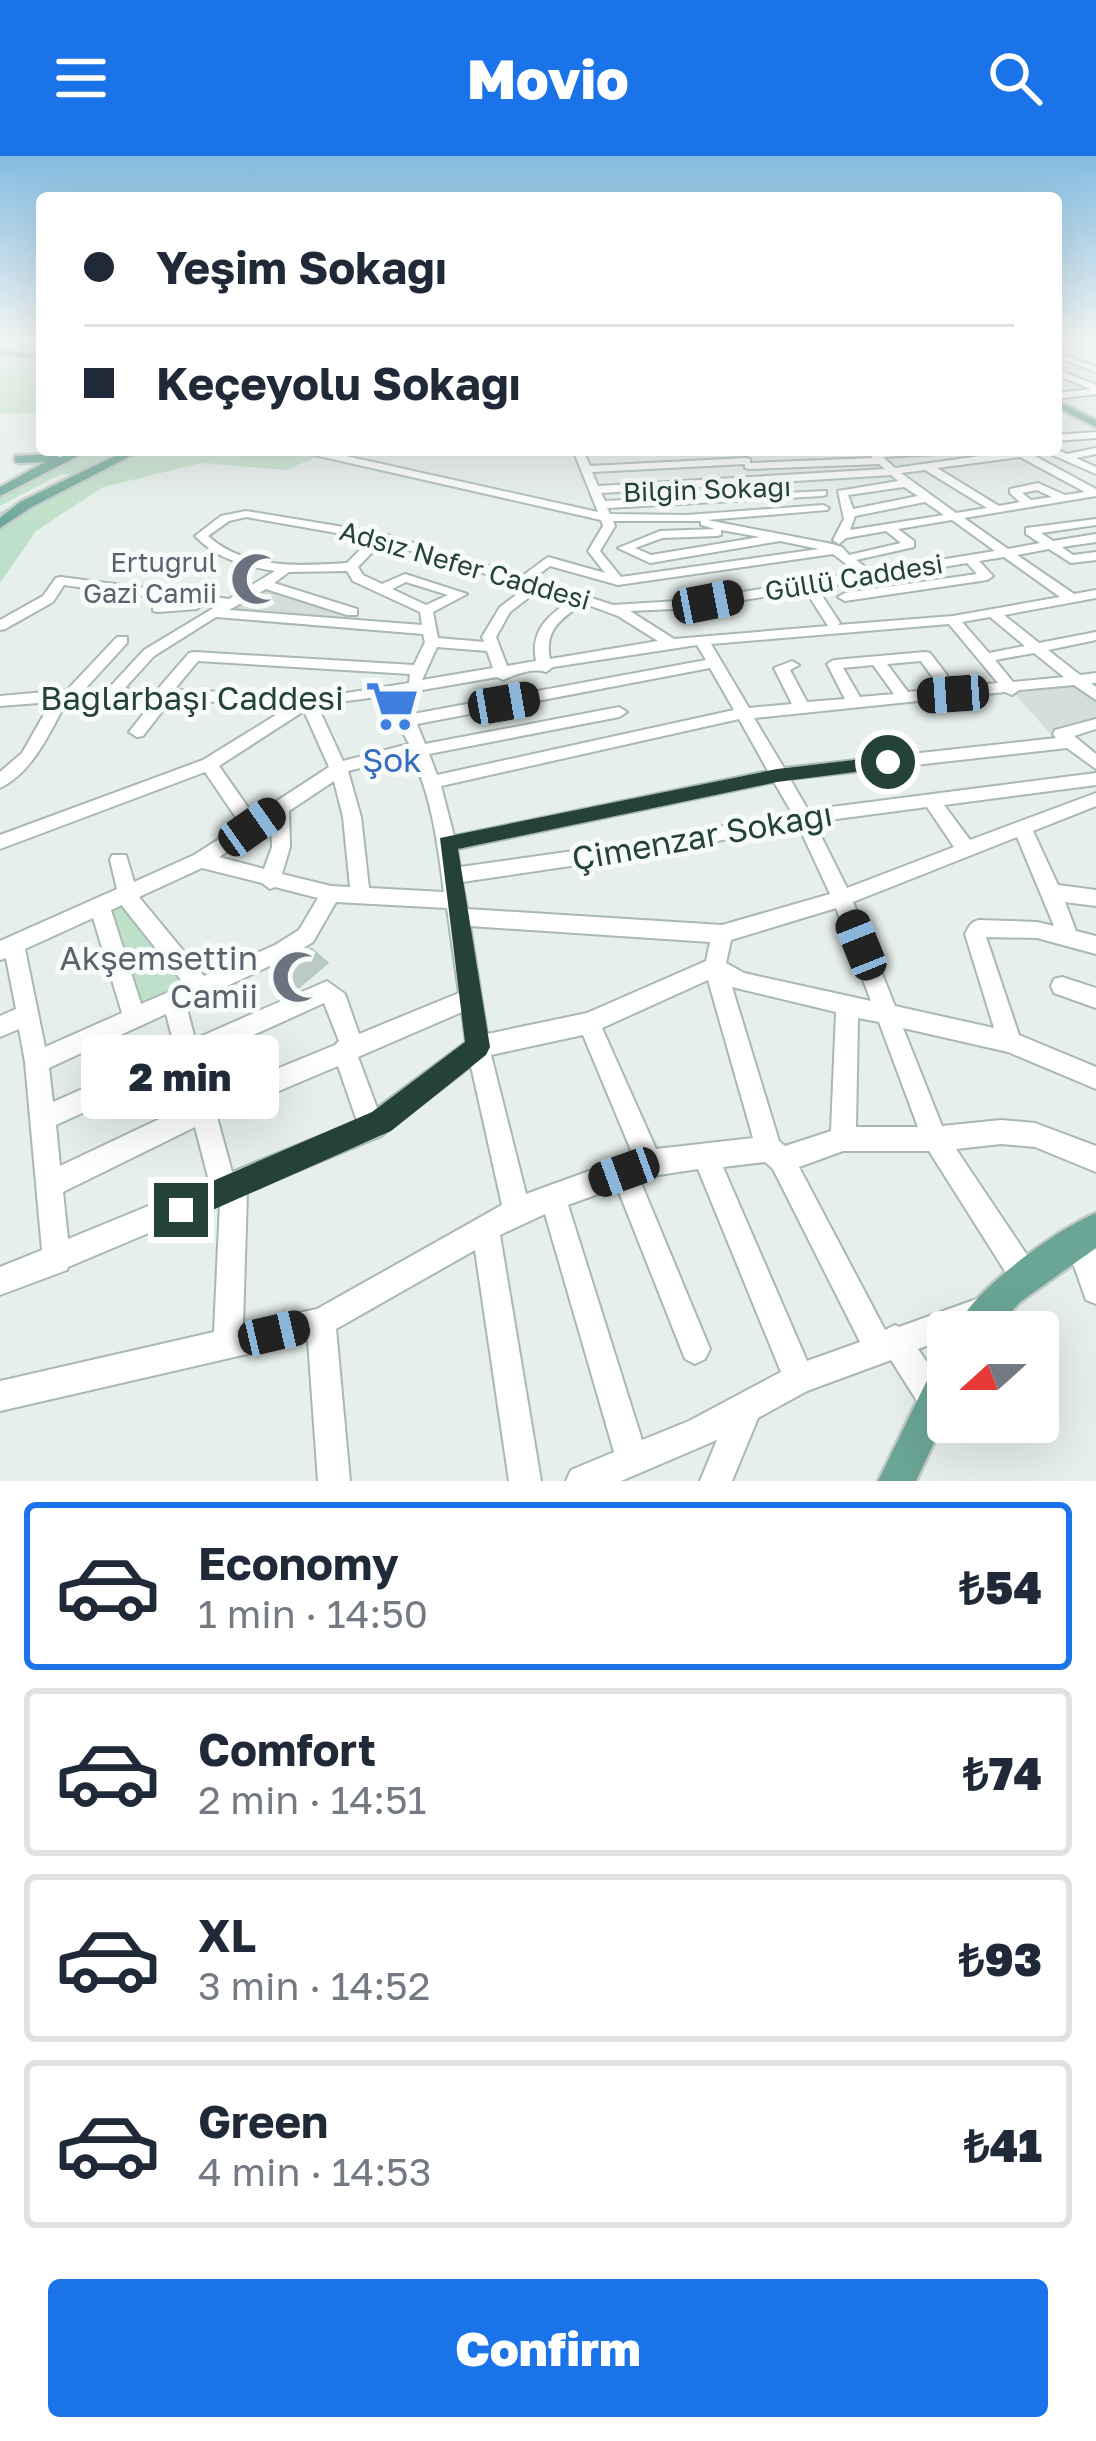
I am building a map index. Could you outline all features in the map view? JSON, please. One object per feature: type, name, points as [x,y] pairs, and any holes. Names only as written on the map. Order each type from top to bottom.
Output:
[{"type":"main road","points":[[1062,402],[1096,422]]},
{"type":"main road","points":[[36,451],[12,462],[54,458],[45,470]]},
{"type":"main road","points":[[0,492],[72,456]]},
{"type":"main road","points":[[0,524],[25,505],[124,456]]},
{"type":"main road","points":[[988,1311],[1024,1277],[1087,1234]]},
{"type":"main road","points":[[897,1481],[927,1417]]},
{"type":"street","points":[[1062,438],[1096,435]]},
{"type":"street","points":[[1065,458],[1094,453]]},
{"type":"street","points":[[334,456],[583,518],[601,511],[685,500],[822,493]]},
{"type":"street","points":[[583,456],[608,526],[594,550],[618,581]]},
{"type":"street","points":[[799,456],[817,478],[822,493],[813,525]]},
{"type":"street","points":[[586,469],[744,459],[805,463],[865,456]]},
{"type":"street","points":[[875,456],[890,472],[1072,599]]},
{"type":"street","points":[[593,490],[890,472],[960,456],[1004,456]]},
{"type":"street","points":[[1027,456],[1096,493]]},
{"type":"street","points":[[1061,456],[1096,471]]},
{"type":"street","points":[[744,459],[781,511]]},
{"type":"street","points":[[665,465],[691,517]]},
{"type":"street","points":[[927,466],[997,509]]},
{"type":"street","points":[[844,545],[850,513],[842,494],[906,483]]},
{"type":"street","points":[[1029,504],[1014,491],[1038,486],[1063,499]]},
{"type":"street","points":[[503,675],[489,637],[505,610],[548,561],[618,581],[745,564],[844,545],[890,529],[1096,493]]},
{"type":"street","points":[[850,513],[927,498]]},
{"type":"street","points":[[253,500],[237,515],[209,527],[202,540],[284,572],[351,567],[380,537]]},
{"type":"street","name":"Bilgin Sokağı","points":[[601,511],[691,517],[717,524],[781,511],[813,525]]},
{"type":"street","name":"Adsız Nefer Caddesi","points":[[237,515],[380,537],[608,607],[671,643]]},
{"type":"street","points":[[1096,522],[1030,531],[1071,559],[1096,556]]},
{"type":"street","points":[[813,525],[784,537],[650,559],[624,548],[717,524],[813,525],[844,545],[868,575]]},
{"type":"street","points":[[717,524],[784,537]]},
{"type":"street","points":[[717,524],[728,544],[769,590]]},
{"type":"street","points":[[1064,527],[1090,539]]},
{"type":"street","points":[[844,545],[879,551],[910,544],[890,529]]},
{"type":"street","name":"Güllü Caddesi","points":[[608,607],[694,604],[1090,539]]},
{"type":"street","points":[[844,545],[879,551]]},
{"type":"street","points":[[844,597],[987,576],[970,559]]},
{"type":"street","points":[[351,567],[358,578],[382,590],[426,610],[460,594],[405,578],[382,590]]},
{"type":"street","points":[[922,567],[942,584]]},
{"type":"street","points":[[158,608],[232,604],[284,572]]},
{"type":"street","points":[[0,626],[45,602],[61,580],[493,647]]},
{"type":"street","points":[[608,607],[618,581]]},
{"type":"street","points":[[266,584],[352,611]]},
{"type":"street","points":[[808,585],[833,623]]},
{"type":"street","name":"Bağlarbaşı Caddesi","points":[[0,701],[68,693],[165,693],[307,702],[503,675],[671,643],[953,620],[1096,594]]},
{"type":"street","points":[[546,668],[538,649],[543,628],[582,598]]},
{"type":"street","points":[[113,693],[153,644],[215,607]]},
{"type":"street","points":[[426,610],[432,636],[420,670],[404,691],[405,721],[431,782],[447,844],[478,1047],[517,1211]]},
{"type":"street","points":[[994,614],[1087,680],[1096,695]]},
{"type":"street","points":[[953,620],[1012,690]]},
{"type":"street","points":[[985,658],[1096,636]]},
{"type":"street","points":[[701,639],[842,898],[935,1139],[1024,1277]]},
{"type":"street","points":[[0,782],[28,757],[68,693],[122,640]]},
{"type":"street","points":[[137,732],[188,658],[200,655],[420,670]]},
{"type":"street","points":[[854,701],[834,664],[925,656],[953,694]]},
{"type":"street","points":[[591,660],[635,737]]},
{"type":"street","points":[[877,660],[904,697]]},
{"type":"street","points":[[405,721],[713,663]]},
{"type":"street","points":[[792,664],[781,668],[801,706]]},
{"type":"street","points":[[431,782],[741,714],[1087,680]]},
{"type":"street","points":[[0,842],[208,764],[307,702],[342,767],[359,896]]},
{"type":"street","points":[[57,1260],[37,1062],[7,948],[201,860],[342,767],[620,712]]},
{"type":"street","points":[[1096,724],[1062,731],[1096,764]]},
{"type":"street","points":[[447,844],[777,776],[1071,742]]},
{"type":"street","points":[[208,764],[252,827]]},
{"type":"street","name":"Çimenzar Sokağı","points":[[452,876],[651,847],[802,817],[1096,779]]},
{"type":"street","points":[[930,799],[967,850]]},
{"type":"street","points":[[201,860],[331,894],[722,934],[842,898],[1096,799]]},
{"type":"street","points":[[270,880],[281,847],[280,808]]},
{"type":"street","points":[[1023,830],[1068,938]]},
{"type":"street","points":[[118,860],[129,893],[152,932],[200,988]]},
{"type":"street","points":[[1051,892],[1096,898]]},
{"type":"street","points":[[37,1062],[306,936],[331,894]]},
{"type":"street","points":[[100,907],[134,1016]]},
{"type":"street","points":[[1010,1042],[975,934],[998,926],[1096,945]]},
{"type":"street","points":[[722,934],[716,967],[775,1155],[886,1344],[927,1376]]},
{"type":"street","points":[[716,967],[740,981],[1010,1042],[1096,1078]]},
{"type":"street","points":[[0,1281],[229,1190],[371,1127],[478,1047],[589,1023],[716,967]]},
{"type":"street","points":[[1062,986],[1096,998]]},
{"type":"street","points":[[41,1119],[327,991],[338,1001],[371,1127]]},
{"type":"street","points":[[173,999],[202,1111],[229,1190],[228,1344]]},
{"type":"street","points":[[49,1185],[202,1111],[470,999]]},
{"type":"street","points":[[843,1139],[847,1005]]},
{"type":"street","points":[[0,1027],[28,1015]]},
{"type":"street","points":[[589,1023],[695,1349]]},
{"type":"street","points":[[0,1396],[321,1322],[517,1211],[636,1167],[705,1155],[775,1155],[843,1139],[935,1139],[968,1133],[1035,1135],[1096,1159]]},
{"type":"street","points":[[705,1155],[799,1378]]},
{"type":"street","points":[[553,1198],[632,1460]]},
{"type":"street","points":[[486,1232],[525,1481]]},
{"type":"street","points":[[1087,1234],[1096,1290]]},
{"type":"street","points":[[321,1322],[334,1481]]},
{"type":"street","points":[[582,1481],[746,1409],[799,1378],[886,1344],[927,1334]]},
{"type":"street","points":[[716,1481],[746,1409]]},
{"type":"shaded area","points":[[268,588],[358,617],[348,625],[229,612]]},
{"type":"shaded area","points":[[1080,685],[1096,697],[1096,721],[1060,729],[1062,737],[1055,739],[1013,692]]},
{"type":"green space","points":[[0,401],[36,401],[36,414],[0,413]]},
{"type":"green space","points":[[79,456],[120,456],[0,519],[0,512],[71,474],[61,474],[0,506],[0,495]]},
{"type":"green space","points":[[129,456],[317,457],[286,470],[202,463],[103,487],[36,531],[0,583],[0,530],[32,504]]},
{"type":"green space","points":[[130,903],[190,987],[140,1008],[103,907]]},
{"type":"building","name":"Akşemsettin Camii","points":[[311,949],[327,963],[296,989],[277,968]]},
{"type":"place","name":"Ertuğrul Gazi Camii","points":[[257,579]]},
{"type":"place","name":"Şok","points":[[392,706]]},
{"type":"place","name":"Akşemsettin Camii","points":[[298,977]]},
{"type":"route","points":[[181,1210],[381,1122],[478,1047],[447,844],[777,776],[888,762]]}]
